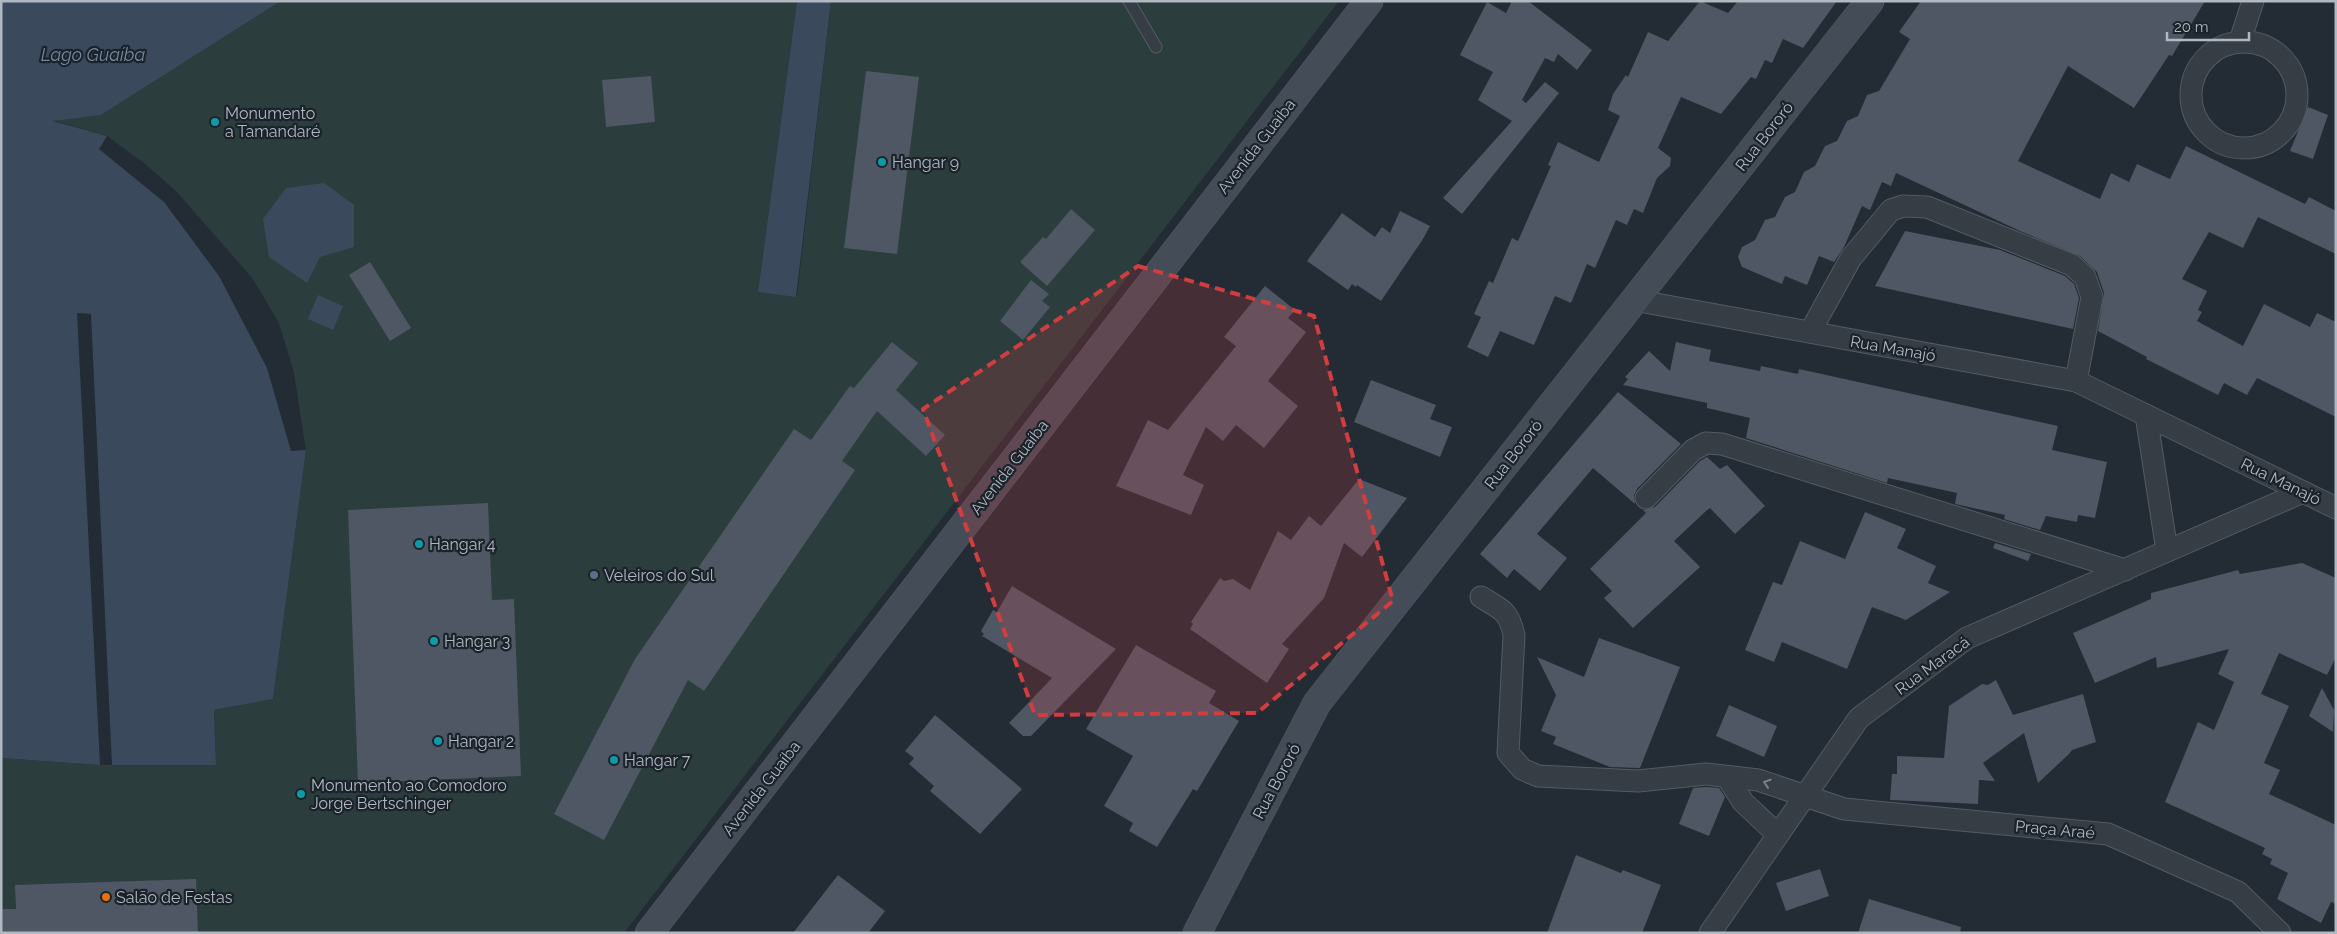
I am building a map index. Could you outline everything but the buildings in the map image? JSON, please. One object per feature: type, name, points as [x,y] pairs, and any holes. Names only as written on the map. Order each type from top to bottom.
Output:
[{"type":"main road","name":"Avenida Guaíba","points":[[649,933],[1368,1]]},
{"type":"main road","name":"Rua Bororó","points":[[1197,933],[1317,703],[1870,1]]},
{"type":"street","points":[[2240,41],[2253,1]]},
{"type":"street","points":[[2240,41],[2258,42],[2274,49],[2287,62],[2296,77],[2297,104],[2287,128],[2273,140],[2257,147],[2239,148],[2222,143],[2207,134],[2197,120],[2191,103],[2191,86],[2197,69],[2202,62],[2208,55],[2223,46],[2240,41]]},
{"type":"street","points":[[1810,332],[1851,258],[1892,210],[1904,206],[1927,207],[2072,265],[2085,277],[2092,296],[2076,381]]},
{"type":"street","name":"Rua Manajó","points":[[1634,300],[2076,381],[2336,508]]},
{"type":"street","points":[[2146,415],[2167,552]]},
{"type":"street","points":[[1646,498],[1693,450],[1706,443],[1722,444],[2125,570]]},
{"type":"street","name":"Rua Maracá","points":[[1710,933],[1859,718],[1967,638],[2303,492]]},
{"type":"street","name":"Praça Araé","points":[[1482,597],[1506,612],[1512,622],[1514,634],[1508,752],[1522,769],[1538,776],[1638,781],[1706,774],[1727,776],[1758,780],[1844,810],[2108,834],[2238,892],[2280,933]]},
{"type":"street","points":[[1727,776],[1743,802],[1778,835]]},
{"type":"lane","points":[[1129,1],[1156,47]]},
{"type":"highlighted area","points":[[1138,266],[1314,316],[1393,601],[1257,713],[1035,715],[923,409]]},
{"type":"shaded area","name":"Veleiros do Sul","points":[[281,1],[797,1],[758,292],[797,296],[831,1],[1339,1],[624,933],[1,933],[1,758],[100,765],[216,765],[214,710],[273,699],[306,450],[299,417],[253,279],[176,191],[144,163],[107,136],[52,120],[101,115]]},
{"type":"water","name":"Lago Guaíba","points":[[1,1],[281,1],[101,115],[53,121],[107,136],[144,163],[176,191],[253,279],[279,323],[294,372],[306,450],[273,699],[214,710],[216,765],[100,765],[1,758]]},
{"type":"water","points":[[797,1],[831,1],[796,297],[758,292]]},
{"type":"water","points":[[324,183],[354,205],[354,247],[320,257],[307,283],[269,257],[263,219],[286,188]]},
{"type":"water","points":[[318,295],[343,306],[333,330],[308,319]]},
{"type":"pier","points":[[107,136],[144,163],[176,191],[253,279],[279,323],[294,372],[306,450],[291,451],[267,368],[219,276],[164,202],[99,149]]},
{"type":"pier","points":[[77,313],[91,314],[112,765],[100,765]]},
{"type":"place","name":"Monumento a Tamandaré","points":[[215,122]]},
{"type":"place","name":"Hangar 9","points":[[882,162]]},
{"type":"place","name":"Hangar 4","points":[[419,544]]},
{"type":"place","name":"Veleiros do Sul","points":[[594,575]]},
{"type":"place","name":"Hangar 3","points":[[434,641]]},
{"type":"place","name":"Hangar 2","points":[[438,741]]},
{"type":"place","name":"Hangar 7","points":[[614,760]]},
{"type":"place","name":"Monumento ao Comodoro Jorge Bertschinger","points":[[301,794]]},
{"type":"place","name":"Salão de Festas","points":[[106,897]]}]
